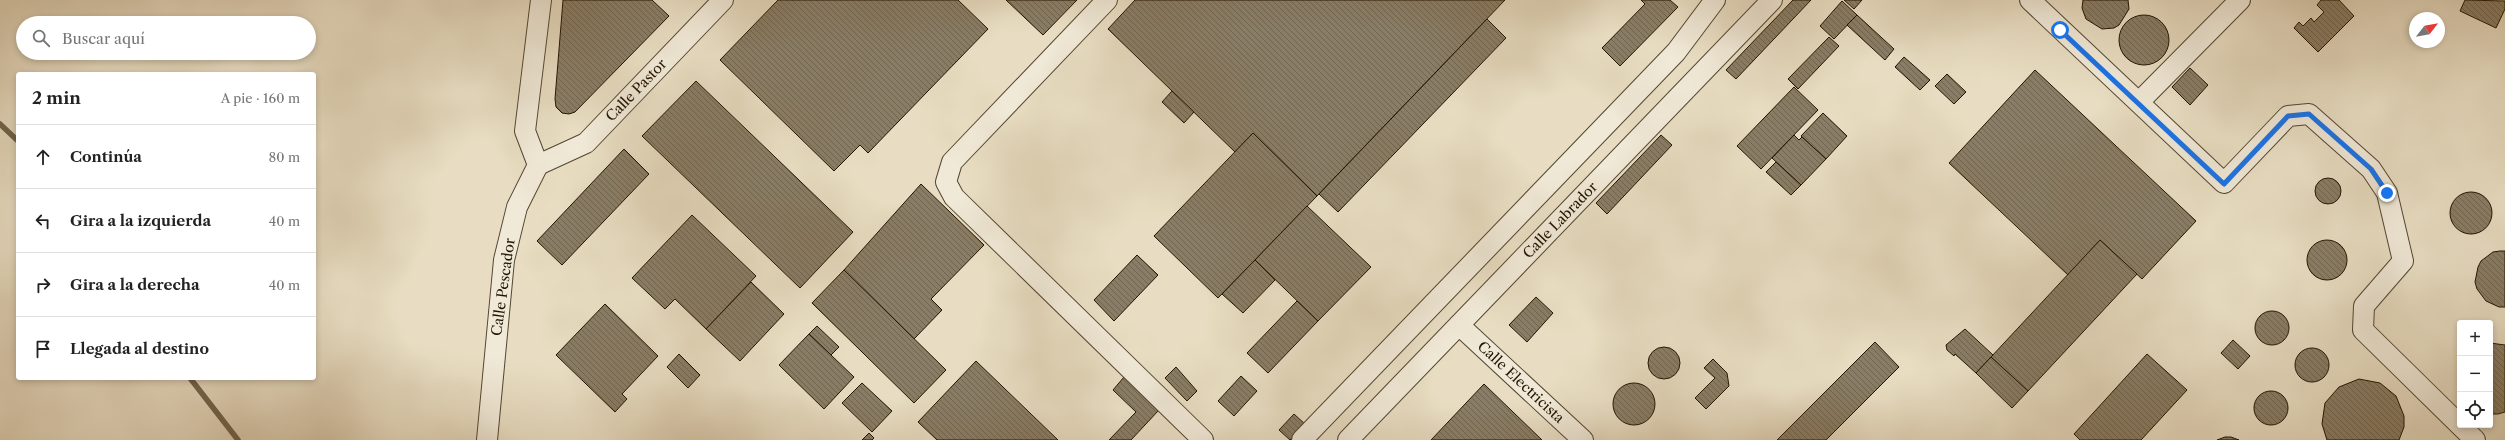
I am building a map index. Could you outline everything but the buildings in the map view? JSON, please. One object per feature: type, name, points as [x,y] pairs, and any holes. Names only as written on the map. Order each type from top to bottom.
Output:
[{"type":"street","points":[[538,165],[525,131],[541,0]]},
{"type":"street","name":"Calle Pastor","points":[[538,165],[586,143],[723,0]]},
{"type":"street","points":[[1107,0],[952,162],[946,182],[954,197],[1203,440]]},
{"type":"street","points":[[1302,440],[1676,52],[1715,0]]},
{"type":"street","name":"Calle Labrador","points":[[1348,440],[1772,0]]},
{"type":"street","points":[[2030,0],[2224,184],[2288,116],[2309,114],[2371,169],[2387,193],[2403,261],[2364,306],[2363,330],[2475,440]]},
{"type":"street","points":[[2139,102],[2240,0]]},
{"type":"street","name":"Calle Pescador","points":[[487,440],[504,260],[517,207],[538,165]]},
{"type":"street","name":"Calle Electricista","points":[[1459,324],[1582,440]]},
{"type":"waterway","points":[[0,124],[16,139]]},
{"type":"waterway","points":[[192,380],[238,440]]},
{"type":"route","points":[[2060,30],[2139,102],[2224,184],[2288,116],[2309,114],[2371,169],[2387,193]]}]
